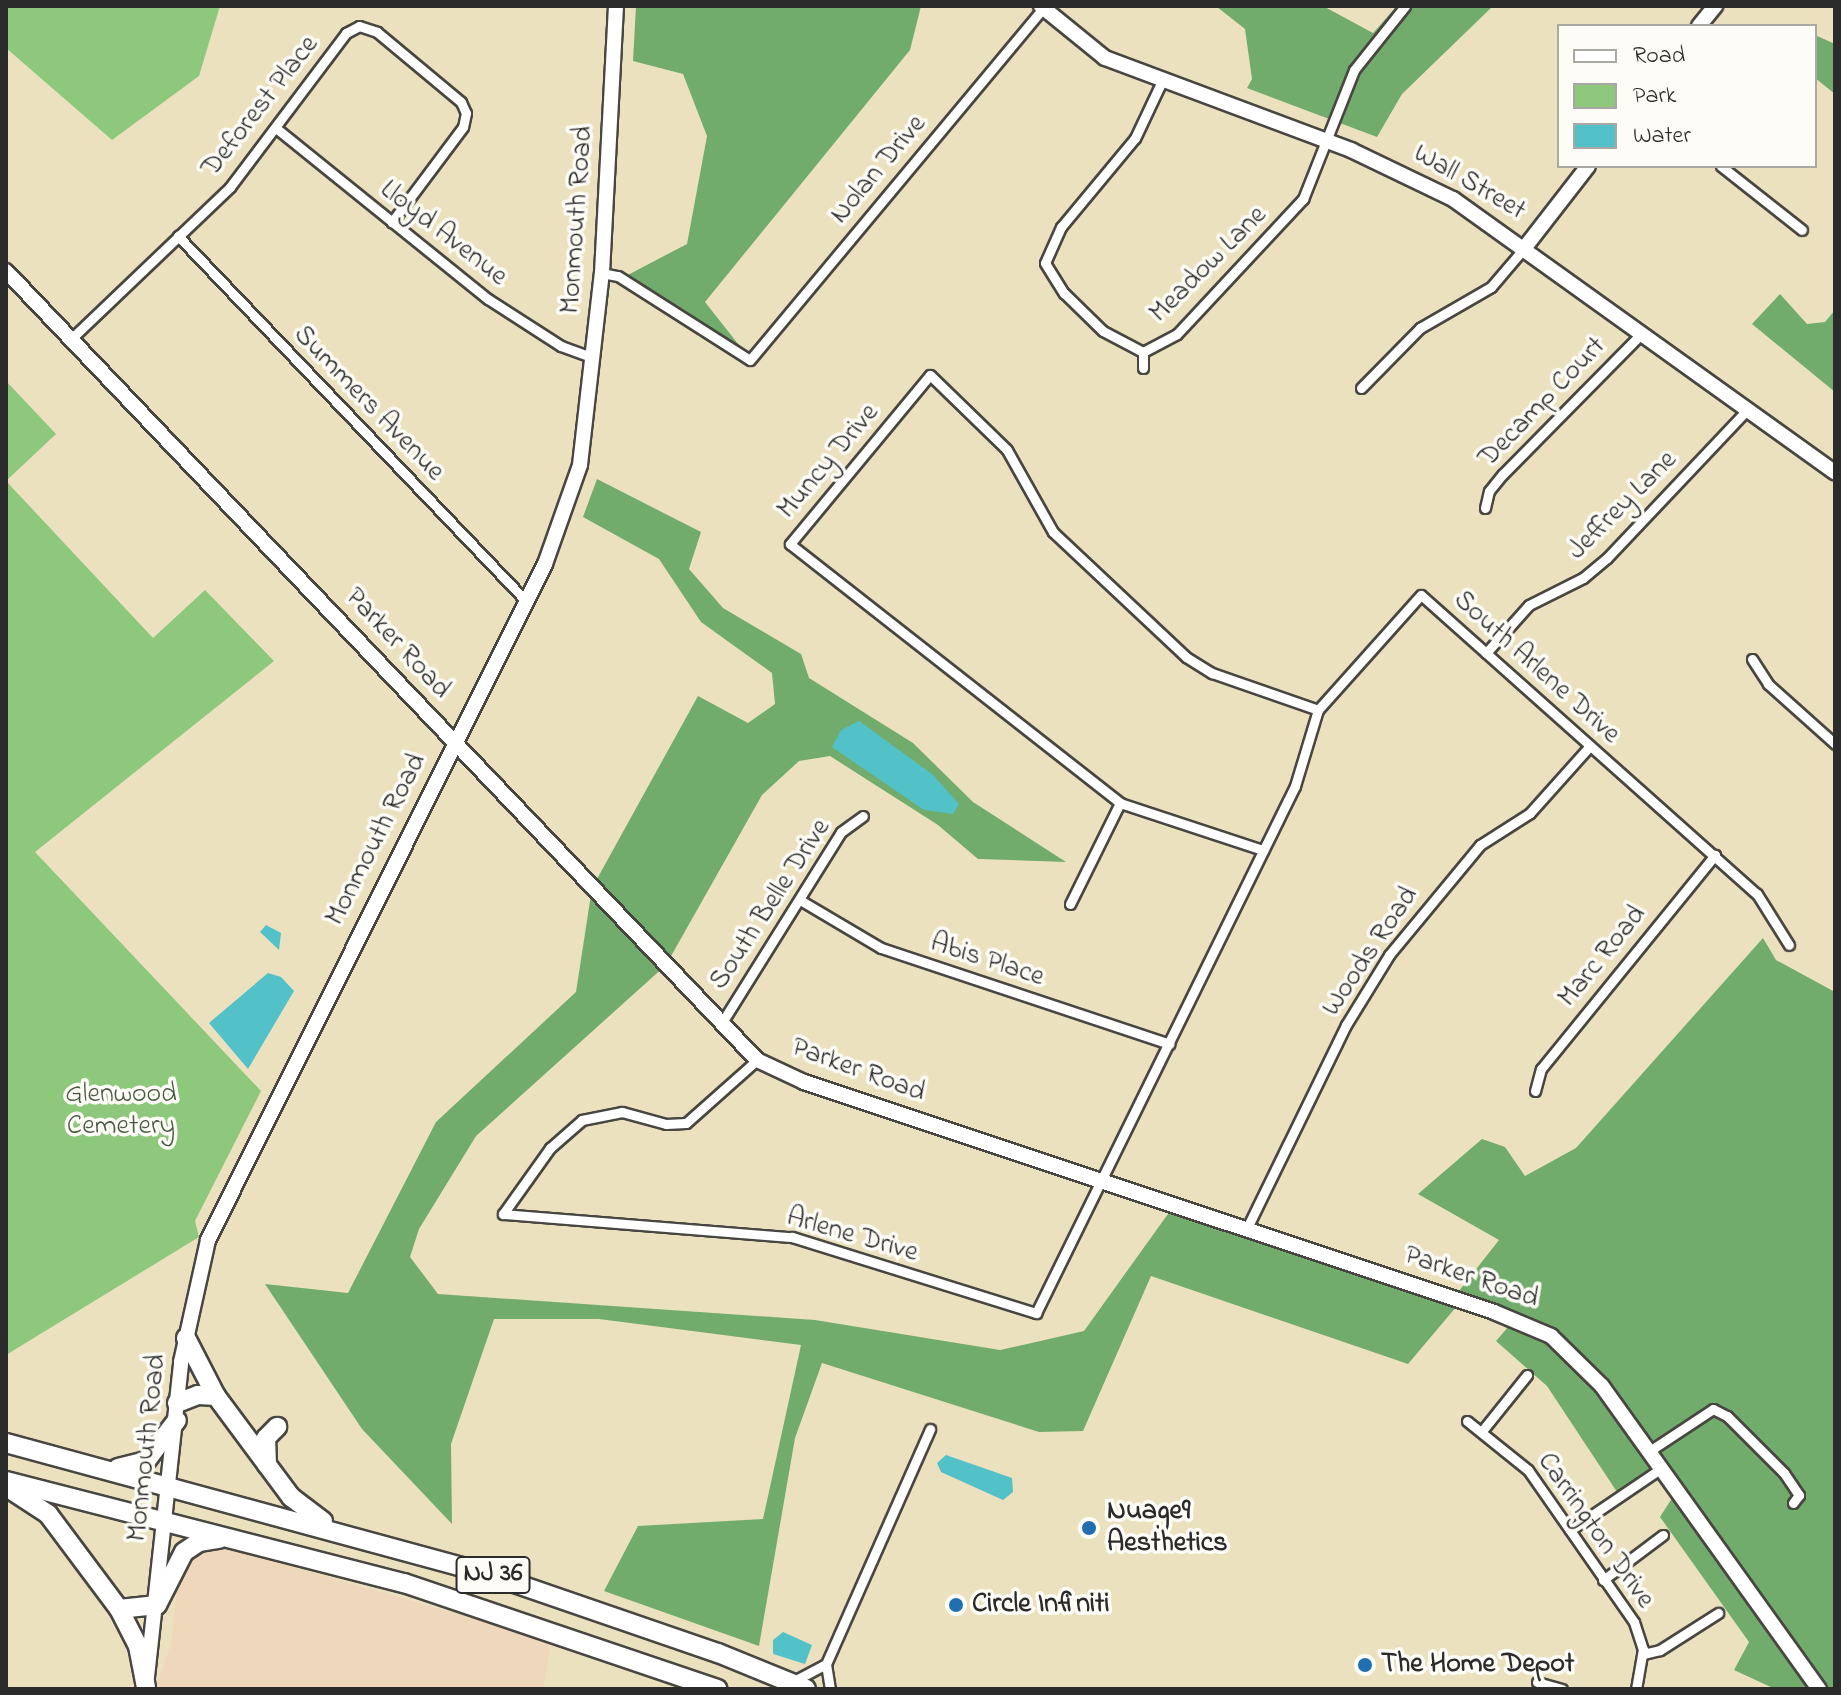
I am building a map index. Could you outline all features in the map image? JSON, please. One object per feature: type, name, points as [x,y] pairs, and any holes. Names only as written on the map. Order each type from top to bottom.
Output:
[{"type":"highway","points":[[186,1338],[216,1396],[268,1468],[291,1497],[335,1529]]},
{"type":"highway","points":[[104,1468],[133,1467],[146,1461],[177,1412],[198,1395],[216,1396]]},
{"type":"highway","points":[[268,1468],[266,1438],[277,1427]]},
{"type":"highway","name":"NJ 36","points":[[6,1443],[335,1529],[562,1598],[798,1686]]},
{"type":"highway","points":[[6,1484],[48,1514],[119,1609],[138,1646],[146,1688]]},
{"type":"highway","name":"NJ 36","points":[[6,1484],[404,1583],[718,1689]]},
{"type":"highway","points":[[119,1609],[157,1605],[184,1552],[199,1542],[226,1538]]},
{"type":"street","name":"Monmouth Road","points":[[146,1688],[186,1338],[197,1274],[227,1195],[527,602],[555,540],[580,465],[602,273],[616,6]]},
{"type":"street","name":"Meadow Lane","points":[[1045,263],[1064,293],[1103,331],[1143,352],[1177,334],[1287,220],[1309,188],[1354,70],[1405,6]]},
{"type":"street","name":"Nolan Drive","points":[[602,273],[618,276],[750,360],[1042,7]]},
{"type":"street","name":"Wall Street","points":[[1042,7],[1096,54],[1328,143],[1432,187],[1526,246],[1835,472]]},
{"type":"street","name":"Deforest Place","points":[[70,340],[230,187],[346,33],[365,26],[377,32],[461,102],[466,113],[463,127],[392,222]]},
{"type":"street","points":[[1033,263],[1045,263],[1061,227],[1135,138],[1162,81]]},
{"type":"street","name":"Lloyd Avenue","points":[[276,128],[510,314],[561,346],[594,358]]},
{"type":"street","points":[[1361,388],[1420,328],[1491,287],[1586,168]]},
{"type":"street","points":[[1724,168],[1802,230]]},
{"type":"street","name":"Summers Avenue","points":[[178,236],[527,602]]},
{"type":"street","name":"Parker Road","points":[[6,271],[757,1060],[804,1082],[1247,1228],[1537,1328],[1588,1368],[1819,1689]]},
{"type":"street","name":"Decamp Court","points":[[1485,508],[1489,491],[1503,474],[1642,333]]},
{"type":"street","points":[[1143,352],[1143,368]]},
{"type":"street","points":[[929,364],[930,375],[1007,450],[1053,532],[1186,657],[1212,673],[1318,710]]},
{"type":"street","name":"Muncy Drive","points":[[930,375],[790,544],[1120,803],[1263,850]]},
{"type":"street","name":"Jeffrey Lane","points":[[1486,653],[1529,605],[1576,583],[1607,558],[1747,410]]},
{"type":"street","points":[[777,545],[790,544]]},
{"type":"street","points":[[1420,582],[1421,595]]},
{"type":"street","name":"South Arlene Drive","points":[[1101,1181],[1295,786],[1318,710],[1421,595],[1761,898],[1789,945]]},
{"type":"street","points":[[1752,659],[1768,684],[1835,744]]},
{"type":"street","name":"Woods Road","points":[[1247,1228],[1346,1025],[1389,955],[1480,845],[1530,813],[1590,746]]},
{"type":"street","points":[[1070,904],[1120,803]]},
{"type":"street","name":"South Belle Drive","points":[[721,1024],[841,832],[863,816]]},
{"type":"street","name":"Marc Road","points":[[1535,1091],[1541,1069],[1715,855]]},
{"type":"street","name":"Abis Place","points":[[800,900],[891,952],[1169,1044]]},
{"type":"street","name":"Arlene Drive","points":[[757,1060],[686,1123],[666,1124],[622,1112],[582,1120],[550,1148],[503,1214],[792,1237],[1030,1314],[1044,1303],[1101,1181]]},
{"type":"street","points":[[1482,1431],[1527,1375]]},
{"type":"street","points":[[1648,1452],[1713,1409],[1727,1416],[1784,1473],[1799,1495],[1793,1503]]},
{"type":"street","name":"Carrington Drive","points":[[1467,1421],[1528,1470],[1643,1637],[1636,1689]]},
{"type":"street","points":[[798,1686],[826,1664],[930,1429]]},
{"type":"street","points":[[1570,1530],[1660,1469]]},
{"type":"street","points":[[1603,1580],[1663,1535]]},
{"type":"street","points":[[1643,1654],[1660,1650],[1718,1613]]},
{"type":"street","points":[[826,1664],[830,1689]]},
{"type":"street","points":[[1537,1682],[1562,1689]]},
{"type":"shaded area","points":[[219,1546],[545,1639],[550,1649],[543,1689],[155,1689],[171,1644],[179,1574],[188,1553]]},
{"type":"green space","points":[[6,6],[220,6],[199,76],[112,140],[6,48]]},
{"type":"green space","points":[[636,6],[921,6],[910,50],[705,302],[750,359],[622,278],[687,244],[707,136],[683,74],[633,61]]},
{"type":"green space","points":[[1323,6],[1373,33],[1397,6],[1493,6],[1402,94],[1377,137],[1247,88],[1252,79],[1245,29],[1217,7]]},
{"type":"green space","points":[[1817,36],[1835,44],[1835,94],[1817,80]]},
{"type":"green space","points":[[1780,294],[1807,324],[1825,322],[1835,310],[1835,392],[1752,324]]},
{"type":"green space","points":[[6,381],[56,434],[6,481]]},
{"type":"green space","points":[[597,479],[701,532],[689,569],[723,608],[801,654],[809,678],[913,743],[973,802],[1066,862],[978,859],[938,825],[830,756],[799,761],[762,795],[666,965],[476,1136],[419,1229],[410,1257],[438,1294],[815,1320],[1000,1350],[1084,1331],[1178,1200],[1459,1291],[1499,1240],[1418,1194],[1482,1139],[1505,1147],[1525,1176],[1576,1148],[1763,938],[1776,960],[1835,992],[1835,1689],[1775,1689],[1734,1670],[1749,1642],[1660,1517],[1676,1492],[1661,1470],[1621,1498],[1547,1386],[1496,1341],[1515,1319],[1462,1300],[1408,1364],[1151,1276],[1083,1431],[1039,1432],[822,1363],[795,1438],[759,1646],[604,1591],[638,1526],[763,1519],[801,1345],[599,1319],[494,1319],[451,1444],[452,1524],[362,1429],[265,1284],[348,1293],[436,1122],[576,992],[592,888],[698,696],[748,723],[775,704],[772,673],[701,622],[659,559],[583,517]]},
{"type":"green space","name":"Glenwood Cemetery","points":[[6,481],[153,638],[205,590],[274,661],[35,852],[261,1091],[195,1221],[199,1237],[6,1355]]},
{"type":"water","points":[[859,721],[932,774],[959,804],[953,814],[924,810],[832,747],[841,730]]},
{"type":"water","points":[[266,925],[281,933],[279,950],[260,932]]},
{"type":"water","points":[[268,973],[281,977],[294,991],[248,1069],[209,1023]]},
{"type":"water","points":[[946,1455],[1012,1478],[1013,1492],[1003,1500],[941,1472],[937,1463]]},
{"type":"water","points":[[783,1632],[812,1645],[805,1664],[773,1654],[773,1640]]},
{"type":"place","name":"Nuage9 Aesthetics","points":[[1089,1528]]},
{"type":"place","name":"Circle Infiniti","points":[[956,1605]]},
{"type":"place","name":"The Home Depot","points":[[1365,1665]]}]
